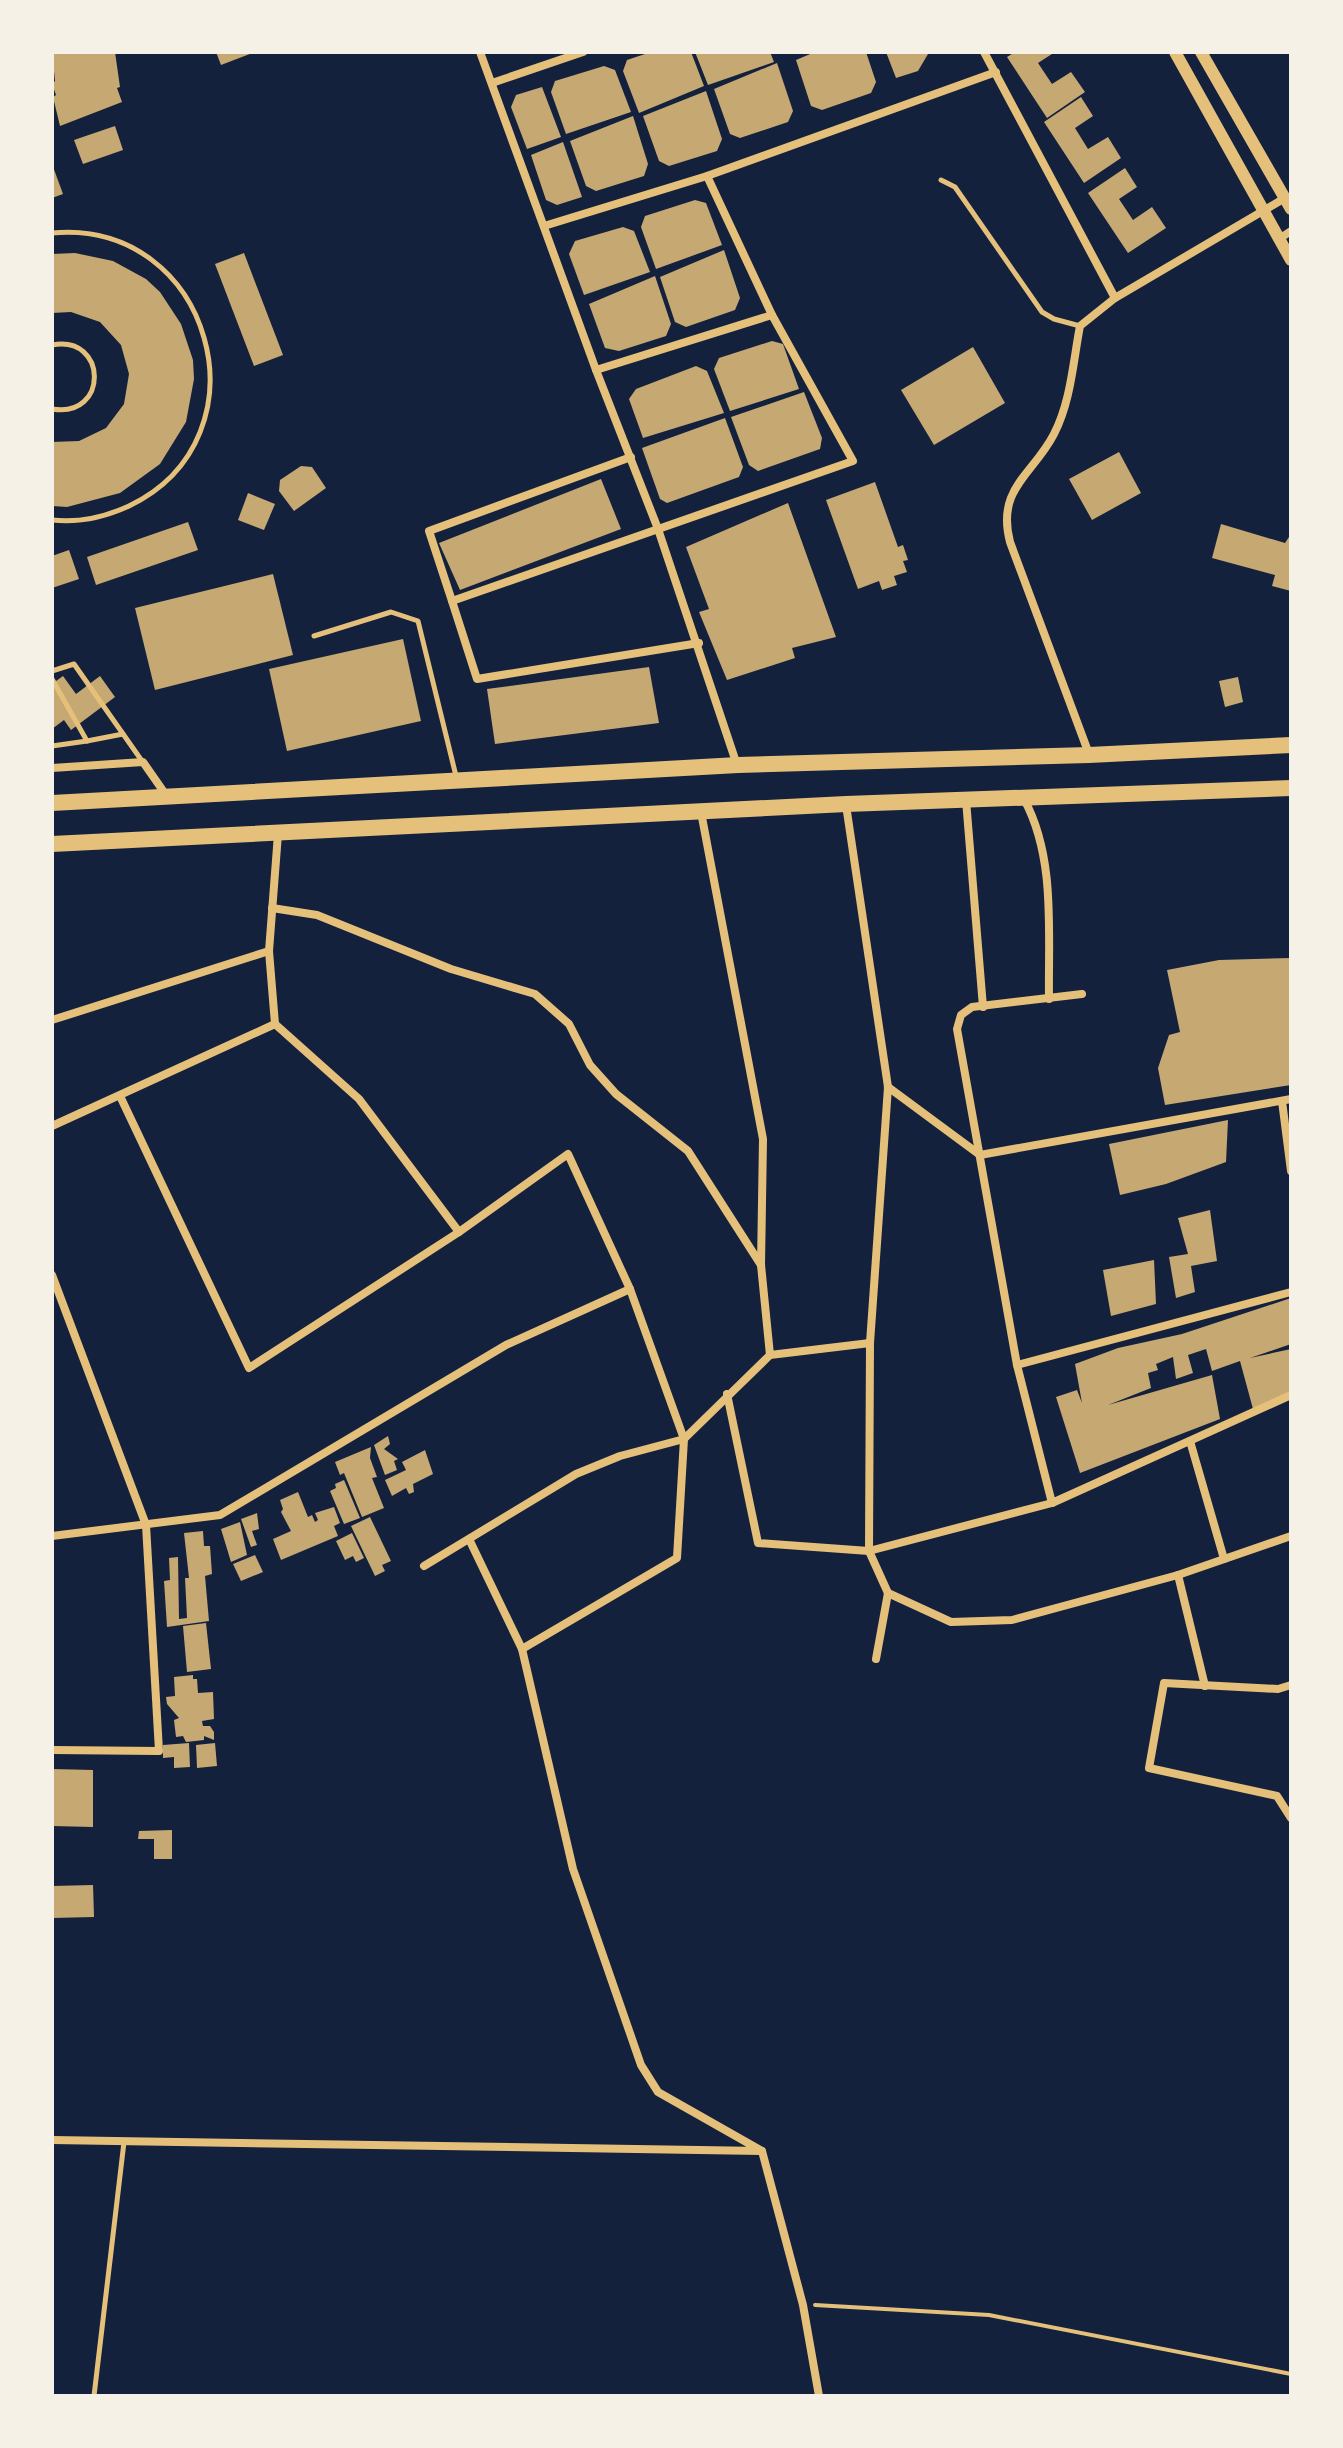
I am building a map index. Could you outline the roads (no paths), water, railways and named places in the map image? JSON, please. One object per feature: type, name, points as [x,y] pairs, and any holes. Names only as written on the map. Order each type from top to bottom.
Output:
[{"type":"highway","points":[[52,803],[738,765],[1089,755],[1291,745]]},
{"type":"highway","points":[[52,844],[846,804],[1291,788]]},
{"type":"street","points":[[480,52],[596,370],[658,529],[738,765]]},
{"type":"street","points":[[492,83],[583,52]]},
{"type":"street","points":[[984,52],[1115,298]]},
{"type":"street","points":[[1175,52],[1291,260]]},
{"type":"street","points":[[1089,755],[1006,525],[1006,508],[1012,492],[1058,423],[1070,388],[1080,326],[1115,298],[1263,211],[1288,203],[1201,52]]},
{"type":"street","points":[[544,226],[707,176],[996,72]]},
{"type":"street","points":[[452,601],[853,461],[772,315],[707,176]]},
{"type":"street","points":[[1279,239],[1291,231]]},
{"type":"street","points":[[596,370],[772,315]]},
{"type":"street","points":[[631,457],[429,531],[477,679],[699,643]]},
{"type":"street","points":[[52,768],[143,762],[167,796]]},
{"type":"street","points":[[1024,799],[1036,820],[1046,861],[1049,999]]},
{"type":"street","points":[[966,800],[983,1007]]},
{"type":"street","points":[[846,804],[888,1087],[870,1343],[869,1551],[888,1593],[876,1659]]},
{"type":"street","points":[[701,811],[763,1139],[761,1265],[770,1355]]},
{"type":"street","points":[[278,834],[269,951],[275,1024],[359,1099],[459,1232]]},
{"type":"street","points":[[272,908],[317,915],[451,969],[535,994],[569,1024],[590,1065],[616,1094],[688,1151],[761,1265]]},
{"type":"street","points":[[52,1020],[269,951]]},
{"type":"street","points":[[1052,1503],[1017,1365],[957,1029],[961,1015],[972,1007],[1082,994]]},
{"type":"street","points":[[52,1126],[275,1024]]},
{"type":"street","points":[[888,1087],[980,1155],[1286,1100],[1291,1171]]},
{"type":"street","points":[[120,1096],[249,1368],[459,1232],[568,1154],[630,1289],[684,1439],[677,1558],[522,1649]]},
{"type":"street","points":[[52,1275],[146,1525],[159,1751],[52,1750]]},
{"type":"street","points":[[52,1536],[220,1515],[506,1345],[630,1289]]},
{"type":"street","points":[[1017,1365],[1291,1292]]},
{"type":"street","points":[[424,1566],[576,1474],[620,1456],[684,1439],[770,1355],[870,1343]]},
{"type":"street","points":[[727,1394],[758,1543],[869,1551],[1052,1503],[1291,1395]]},
{"type":"street","points":[[1190,1441],[1224,1559]]},
{"type":"street","points":[[888,1593],[951,1622],[1012,1620],[1178,1575],[1291,1536]]},
{"type":"street","points":[[469,1539],[522,1649],[573,1869],[641,2065],[658,2092],[762,2151],[803,2305],[819,2396]]},
{"type":"street","points":[[1178,1575],[1205,1686]]},
{"type":"street","points":[[1291,1685],[1278,1689],[1164,1683],[1149,1768],[1277,1796],[1291,1818]]},
{"type":"street","points":[[52,2140],[762,2151]]},
{"type":"lane","points":[[941,180],[955,187],[1042,312],[1080,326]]},
{"type":"lane","points":[[52,233],[76,232],[116,241],[152,260],[168,273],[201,324],[209,354],[210,385],[208,406],[194,444],[183,462],[154,491],[118,511],[99,517],[52,520]]},
{"type":"lane","points":[[52,345],[68,344],[83,351],[93,364],[95,375],[92,391],[82,403],[67,410],[52,409]]},
{"type":"lane","points":[[314,636],[391,612],[418,621],[457,781]]},
{"type":"lane","points":[[52,671],[74,664],[143,762]]},
{"type":"lane","points":[[52,679],[87,741]]},
{"type":"lane","points":[[52,746],[123,734]]},
{"type":"lane","points":[[94,2396],[124,2142]]}]
